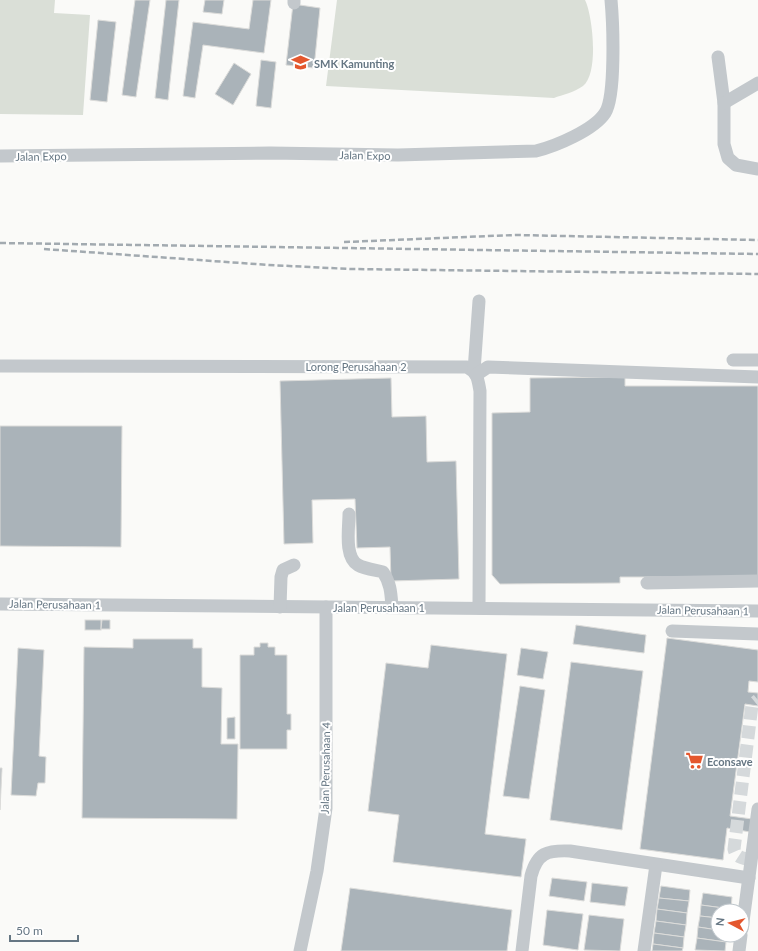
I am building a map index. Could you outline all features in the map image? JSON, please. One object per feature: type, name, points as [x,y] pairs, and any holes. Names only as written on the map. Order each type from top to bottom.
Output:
[{"type":"street","name":"Jalan Expo","points":[[0,156],[270,153],[398,155],[536,152],[552,147],[598,122],[606,112],[611,97],[611,0]]},
{"type":"street","points":[[718,57],[724,103],[724,144],[728,158],[736,165],[758,169]]},
{"type":"street","points":[[724,103],[758,83]]},
{"type":"street","points":[[479,301],[475,373],[480,391],[479,608]]},
{"type":"street","points":[[733,360],[758,360]]},
{"type":"street","name":"Lorong Perusahaan 2","points":[[0,366],[458,366],[467,367],[475,373]]},
{"type":"street","points":[[475,373],[488,367],[758,377]]},
{"type":"street","points":[[349,514],[349,548],[351,558],[356,564],[363,568],[383,572],[391,589],[392,607]]},
{"type":"street","points":[[280,607],[281,577],[284,570],[294,565]]},
{"type":"street","points":[[647,583],[758,581]]},
{"type":"street","name":"Jalan Perusahaan 1","points":[[0,604],[758,611]]},
{"type":"street","name":"Jalan Perusahaan 4","points":[[300,951],[317,871],[326,808],[326,607]]},
{"type":"street","points":[[672,631],[758,634]]},
{"type":"street","points":[[746,903],[758,809]]},
{"type":"street","points":[[522,951],[531,876],[534,865],[540,856],[547,852],[570,851],[749,878]]},
{"type":"street","points":[[644,951],[656,864]]},
{"type":"shaded area","points":[[0,0],[55,0],[54,13],[90,15],[83,115],[0,114]]},
{"type":"shaded area","points":[[337,0],[585,0],[592,31],[593,58],[591,70],[588,80],[583,86],[572,92],[554,98],[326,86]]},
{"type":"building","points":[[135,0],[150,0],[136,97],[122,95]]},
{"type":"building","points":[[166,0],[179,0],[168,100],[155,98]]},
{"type":"building","points":[[205,0],[224,0],[222,14],[203,12]]},
{"type":"building","points":[[253,0],[271,0],[264,53],[203,45],[195,98],[183,96],[193,22],[249,29]]},
{"type":"building","points":[[293,4],[320,8],[314,68],[286,65]]},
{"type":"building","points":[[98,20],[116,22],[107,102],[90,100]]},
{"type":"building","points":[[261,60],[276,62],[271,108],[256,106]]},
{"type":"building","points":[[234,63],[251,74],[233,105],[215,94]]},
{"type":"building","points":[[625,377],[625,386],[758,386],[758,577],[620,577],[620,583],[500,584],[492,575],[492,413],[530,412],[530,378]]},
{"type":"building","points":[[391,378],[392,417],[426,416],[427,462],[456,461],[459,579],[391,581],[390,547],[357,548],[355,499],[312,500],[313,543],[284,544],[280,381]]},
{"type":"building","points":[[0,426],[122,426],[121,547],[0,546]]},
{"type":"building","points":[[85,620],[101,620],[101,630],[85,630]]},
{"type":"building","points":[[102,620],[110,620],[110,629],[101,629]]},
{"type":"building","points":[[576,625],[646,635],[644,653],[573,644]]},
{"type":"building","name":"Econsave","points":[[667,638],[758,650],[758,682],[749,681],[748,692],[758,693],[758,706],[745,704],[730,816],[752,819],[750,832],[727,828],[723,860],[640,849]]},
{"type":"building","points":[[133,639],[193,639],[193,648],[202,648],[202,687],[222,688],[221,744],[238,744],[237,819],[82,818],[84,647],[133,648]]},
{"type":"building","points":[[260,643],[268,643],[268,647],[275,647],[275,655],[287,655],[287,714],[291,714],[291,730],[287,730],[287,749],[240,749],[240,655],[254,655],[254,647],[260,647]]},
{"type":"building","points":[[431,645],[507,654],[485,834],[526,839],[521,877],[393,862],[399,815],[368,811],[386,663],[428,668]]},
{"type":"building","points":[[18,648],[44,650],[39,756],[46,757],[45,783],[38,783],[36,796],[11,795]]},
{"type":"building","points":[[521,648],[548,652],[543,679],[517,675]]},
{"type":"building","points":[[571,662],[643,671],[622,830],[550,820]]},
{"type":"building","points":[[520,686],[545,690],[529,799],[503,796]]},
{"type":"building","points":[[235,717],[235,739],[227,739],[227,718]]},
{"type":"building","points":[[0,768],[2,768],[0,810]]},
{"type":"building","points":[[552,878],[587,882],[584,901],[549,896]]},
{"type":"building","points":[[592,883],[628,887],[625,906],[590,902]]},
{"type":"building","points":[[661,886],[690,890],[689,901],[659,898]]},
{"type":"building","points":[[350,888],[512,910],[507,951],[341,951]]},
{"type":"building","points":[[703,893],[732,897],[732,903],[710,903],[710,906],[701,905]]},
{"type":"building","points":[[659,898],[689,901],[687,913],[657,909]]},
{"type":"building","points":[[701,905],[710,906],[710,917],[700,916]]},
{"type":"building","points":[[657,909],[687,913],[686,925],[656,921]]},
{"type":"building","points":[[547,910],[583,914],[578,950],[543,945]]},
{"type":"building","points":[[589,915],[624,919],[620,951],[584,950]]},
{"type":"building","points":[[700,916],[710,917],[710,929],[698,927]]},
{"type":"building","points":[[656,921],[686,925],[684,937],[654,933]]},
{"type":"building","points":[[698,927],[710,929],[710,940],[697,938]]},
{"type":"building","points":[[654,933],[684,937],[683,948],[653,944]]},
{"type":"building","points":[[697,938],[710,940],[710,943],[726,943],[725,951],[695,950]]},
{"type":"building","points":[[653,944],[683,948],[682,951],[652,951]]},
{"type":"tunnel","points":[[751,860],[738,856],[734,849],[752,705],[758,700]]},
{"type":"railway","points":[[344,242],[515,235],[758,240]]},
{"type":"railway","points":[[0,243],[758,254]]},
{"type":"railway","points":[[44,249],[269,265],[350,269],[758,274]]},
{"type":"place","name":"SMK Kamunting","points":[[301,63]]},
{"type":"place","name":"Econsave","points":[[694,761]]}]
